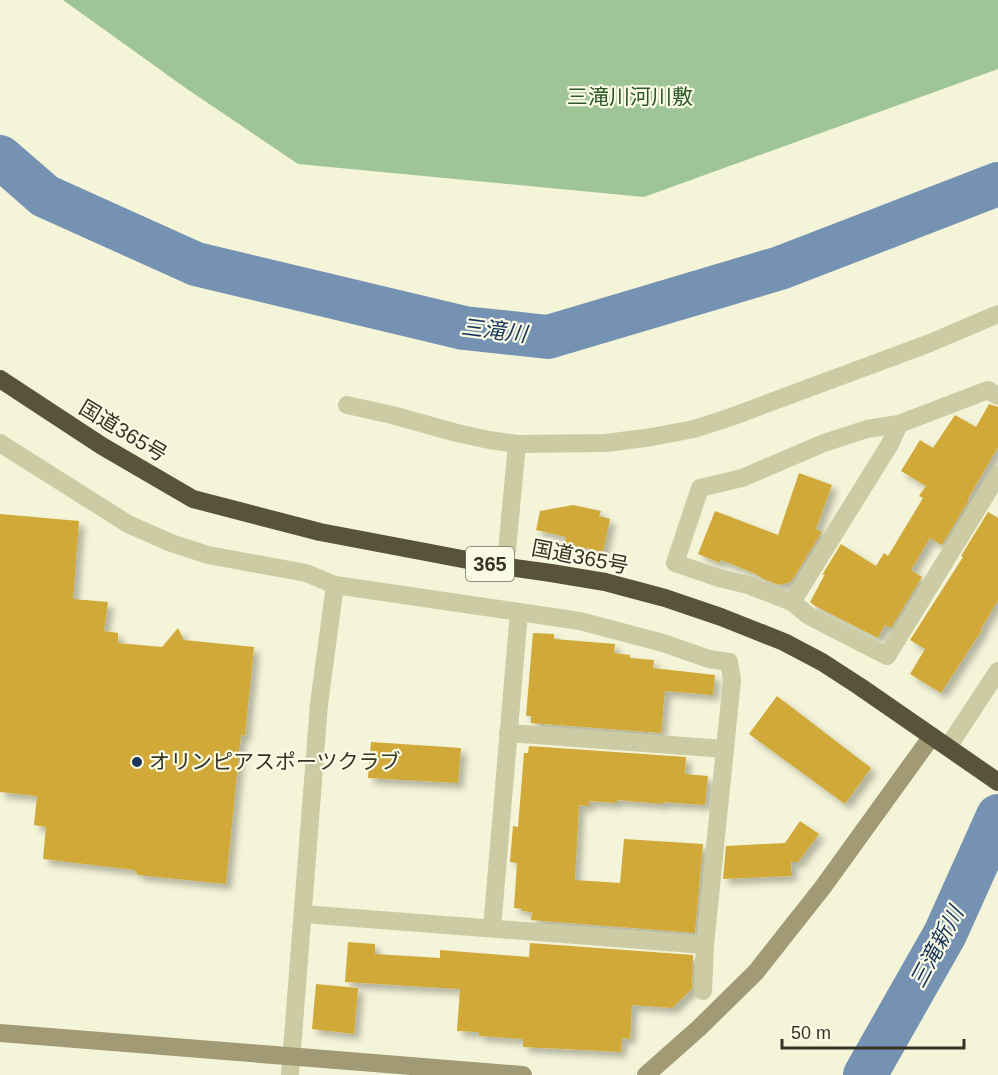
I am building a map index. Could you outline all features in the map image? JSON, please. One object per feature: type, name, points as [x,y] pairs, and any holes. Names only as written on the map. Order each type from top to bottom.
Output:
[{"type":"highway","name":"国道365号","points":[[0,379],[102,446],[193,499],[320,532],[494,565],[605,582],[721,617],[784,642],[850,680],[998,782]]},
{"type":"street","points":[[347,405],[392,415],[456,434],[489,440],[517,444],[606,443],[694,429],[740,414],[930,343],[998,314]]},
{"type":"street","points":[[998,396],[988,390],[899,423],[867,429],[824,443],[742,478],[700,488],[675,563],[748,585],[792,602],[809,616],[887,656],[998,475]]},
{"type":"street","points":[[792,602],[890,444],[899,423]]},
{"type":"street","points":[[0,442],[128,524],[171,543],[208,555],[306,573],[335,585],[580,621],[663,643],[709,659],[729,662],[732,680],[705,945],[703,991]]},
{"type":"street","points":[[507,549],[517,444]]},
{"type":"street","points":[[290,1075],[319,704],[335,585]]},
{"type":"street","points":[[492,928],[519,612]]},
{"type":"street","points":[[948,747],[998,671]]},
{"type":"street","points":[[508,733],[725,749]]},
{"type":"street","points":[[646,1075],[699,1028],[756,972],[823,887],[932,736]]},
{"type":"street","points":[[303,914],[705,945]]},
{"type":"street","points":[[0,1033],[523,1075]]},
{"type":"green space","name":"三滝川河川敷","points":[[63,0],[998,0],[998,69],[644,197],[298,164],[187,89]]},
{"type":"building","points":[[989,404],[998,407],[998,447],[942,545],[930,538],[911,570],[922,577],[891,628],[885,625],[878,638],[810,602],[825,574],[822,575],[841,544],[876,566],[884,553],[888,556],[923,498],[919,496],[926,486],[901,471],[920,440],[933,448],[955,415],[976,427]]},
{"type":"building","points":[[799,473],[832,485],[816,529],[822,532],[791,582],[779,585],[721,560],[720,563],[698,554],[715,511],[778,535]]},
{"type":"building","points":[[573,505],[601,511],[599,516],[610,519],[603,552],[564,543],[566,537],[536,530],[540,511]]},
{"type":"building","points":[[988,512],[998,518],[998,600],[982,630],[941,693],[910,674],[925,649],[910,640],[963,557],[961,556]]},
{"type":"building","name":"オリンピアスポーツクラブ","points":[[0,514],[79,521],[73,599],[108,602],[104,631],[118,633],[118,643],[162,647],[178,628],[184,640],[254,647],[245,736],[241,735],[226,884],[138,875],[135,870],[43,859],[46,827],[34,825],[37,796],[0,792]]},
{"type":"building","points":[[533,633],[554,634],[554,639],[615,644],[614,653],[630,655],[630,658],[654,660],[653,668],[715,675],[713,695],[665,691],[661,733],[531,723],[531,716],[526,716]]},
{"type":"building","points":[[777,696],[871,768],[845,804],[749,734]]},
{"type":"building","points":[[371,742],[461,748],[458,783],[368,778]]},
{"type":"building","points":[[529,746],[686,757],[685,774],[708,776],[705,805],[617,800],[617,803],[589,801],[589,806],[579,805],[575,880],[620,883],[624,839],[703,844],[695,933],[531,920],[532,912],[514,908],[517,863],[510,862],[513,826],[518,827],[524,753],[528,753]]},
{"type":"building","points":[[800,821],[819,834],[798,862],[791,862],[792,876],[723,879],[726,846],[785,843]]},
{"type":"building","points":[[348,942],[375,944],[375,954],[440,958],[440,950],[529,957],[530,943],[693,955],[692,989],[672,1008],[632,1005],[630,1039],[622,1038],[621,1052],[523,1047],[523,1039],[479,1036],[479,1032],[457,1031],[460,989],[345,982]]},
{"type":"building","points":[[316,984],[358,988],[354,1034],[312,1029]]},
{"type":"waterway","name":"三滝川","points":[[0,157],[45,196],[196,264],[464,328],[548,337],[780,268],[998,184]]},
{"type":"waterway","name":"三滝新川","points":[[865,1075],[945,934],[998,816]]},
{"type":"place","name":"オリンピアスポーツクラブ","points":[[137,762]]}]
